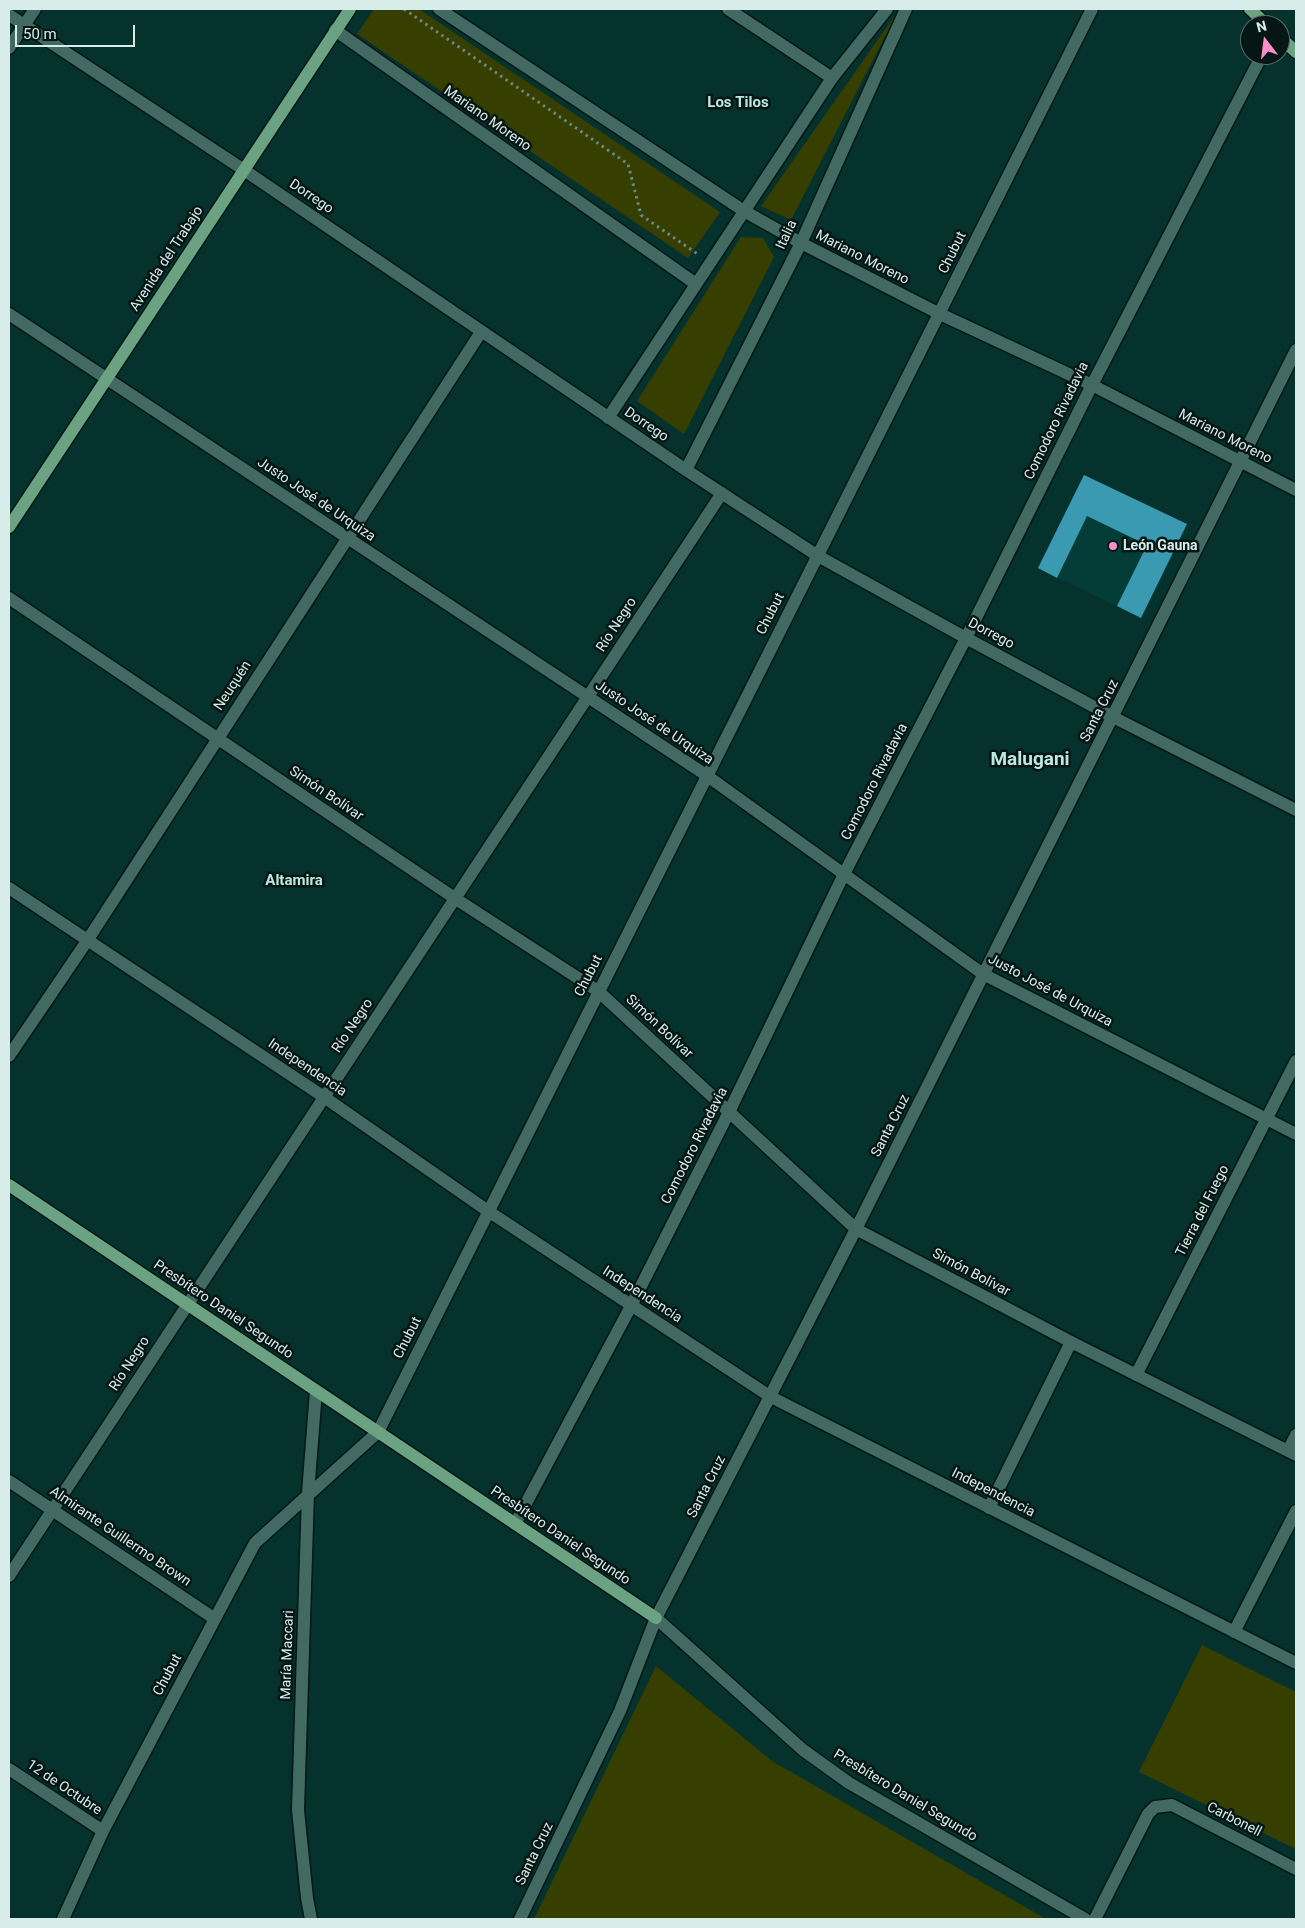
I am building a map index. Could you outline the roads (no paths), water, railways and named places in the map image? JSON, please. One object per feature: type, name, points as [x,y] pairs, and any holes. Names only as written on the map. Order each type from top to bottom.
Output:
[{"type":"main road","name":"Avenida del Trabajo","points":[[9,527],[350,9]]},
{"type":"main road","name":"Presbítero Daniel Segundo","points":[[9,1185],[656,1618]]},
{"type":"street","points":[[9,48],[35,9]]},
{"type":"street","name":"Mariano Moreno","points":[[439,9],[744,211],[801,243],[940,314],[1092,385],[1296,490]]},
{"type":"street","points":[[728,9],[832,78]]},
{"type":"street","points":[[608,418],[832,78],[887,9]]},
{"type":"street","name":"Italia","points":[[686,470],[801,243],[906,9]]},
{"type":"street","name":"Chubut","points":[[63,1919],[103,1832],[255,1543],[308,1493],[378,1432],[1092,9]]},
{"type":"street","name":"Dorrego","points":[[9,15],[244,170],[608,418],[818,556],[1113,717],[1296,810]]},
{"type":"street","name":"Mariano Moreno","points":[[335,30],[696,284]]},
{"type":"street","name":"Comodoro Rivadavia","points":[[515,1524],[631,1306],[729,1112],[844,874],[1257,65]]},
{"type":"street","name":"Justo José de Urquiza","points":[[9,314],[706,775],[983,974],[1296,1134]]},
{"type":"street","name":"Neuquén","points":[[9,1056],[87,941],[481,332]]},
{"type":"street","name":"Santa Cruz","points":[[520,1919],[620,1711],[656,1618],[771,1398],[1296,350]]},
{"type":"street","name":"Río Negro","points":[[9,1576],[722,493]]},
{"type":"street","name":"Simón Bolívar","points":[[9,598],[456,899],[598,991],[856,1229],[1071,1342],[1292,1453]]},
{"type":"street","name":"Independencia","points":[[9,888],[324,1097],[488,1211],[771,1398],[1296,1663]]},
{"type":"street","name":"Tierra del Fuego","points":[[1136,1375],[1296,1061]]},
{"type":"street","points":[[989,1508],[1071,1342]]},
{"type":"street","name":"María Maccari","points":[[311,1919],[298,1810],[308,1493],[316,1391]]},
{"type":"street","points":[[1292,1453],[1296,1435]]},
{"type":"street","name":"Almirante Guillermo Brown","points":[[9,1481],[215,1619]]},
{"type":"street","points":[[1234,1632],[1296,1511]]},
{"type":"street","name":"Presbítero Daniel Segundo","points":[[656,1618],[803,1750],[849,1783],[1085,1919]]},
{"type":"street","name":"12 de Octubre","points":[[9,1768],[103,1832]]},
{"type":"street","name":"Carbonell","points":[[1095,1919],[1148,1814],[1156,1807],[1172,1805],[1296,1869]]},
{"type":"place","name":"León Gauna","points":[[1113,546]]},
{"type":"district","name":"Los Tilos","points":[[738,103]]},
{"type":"district","name":"Malugani","points":[[1030,760]]},
{"type":"district","name":"Altamira","points":[[294,881]]}]
